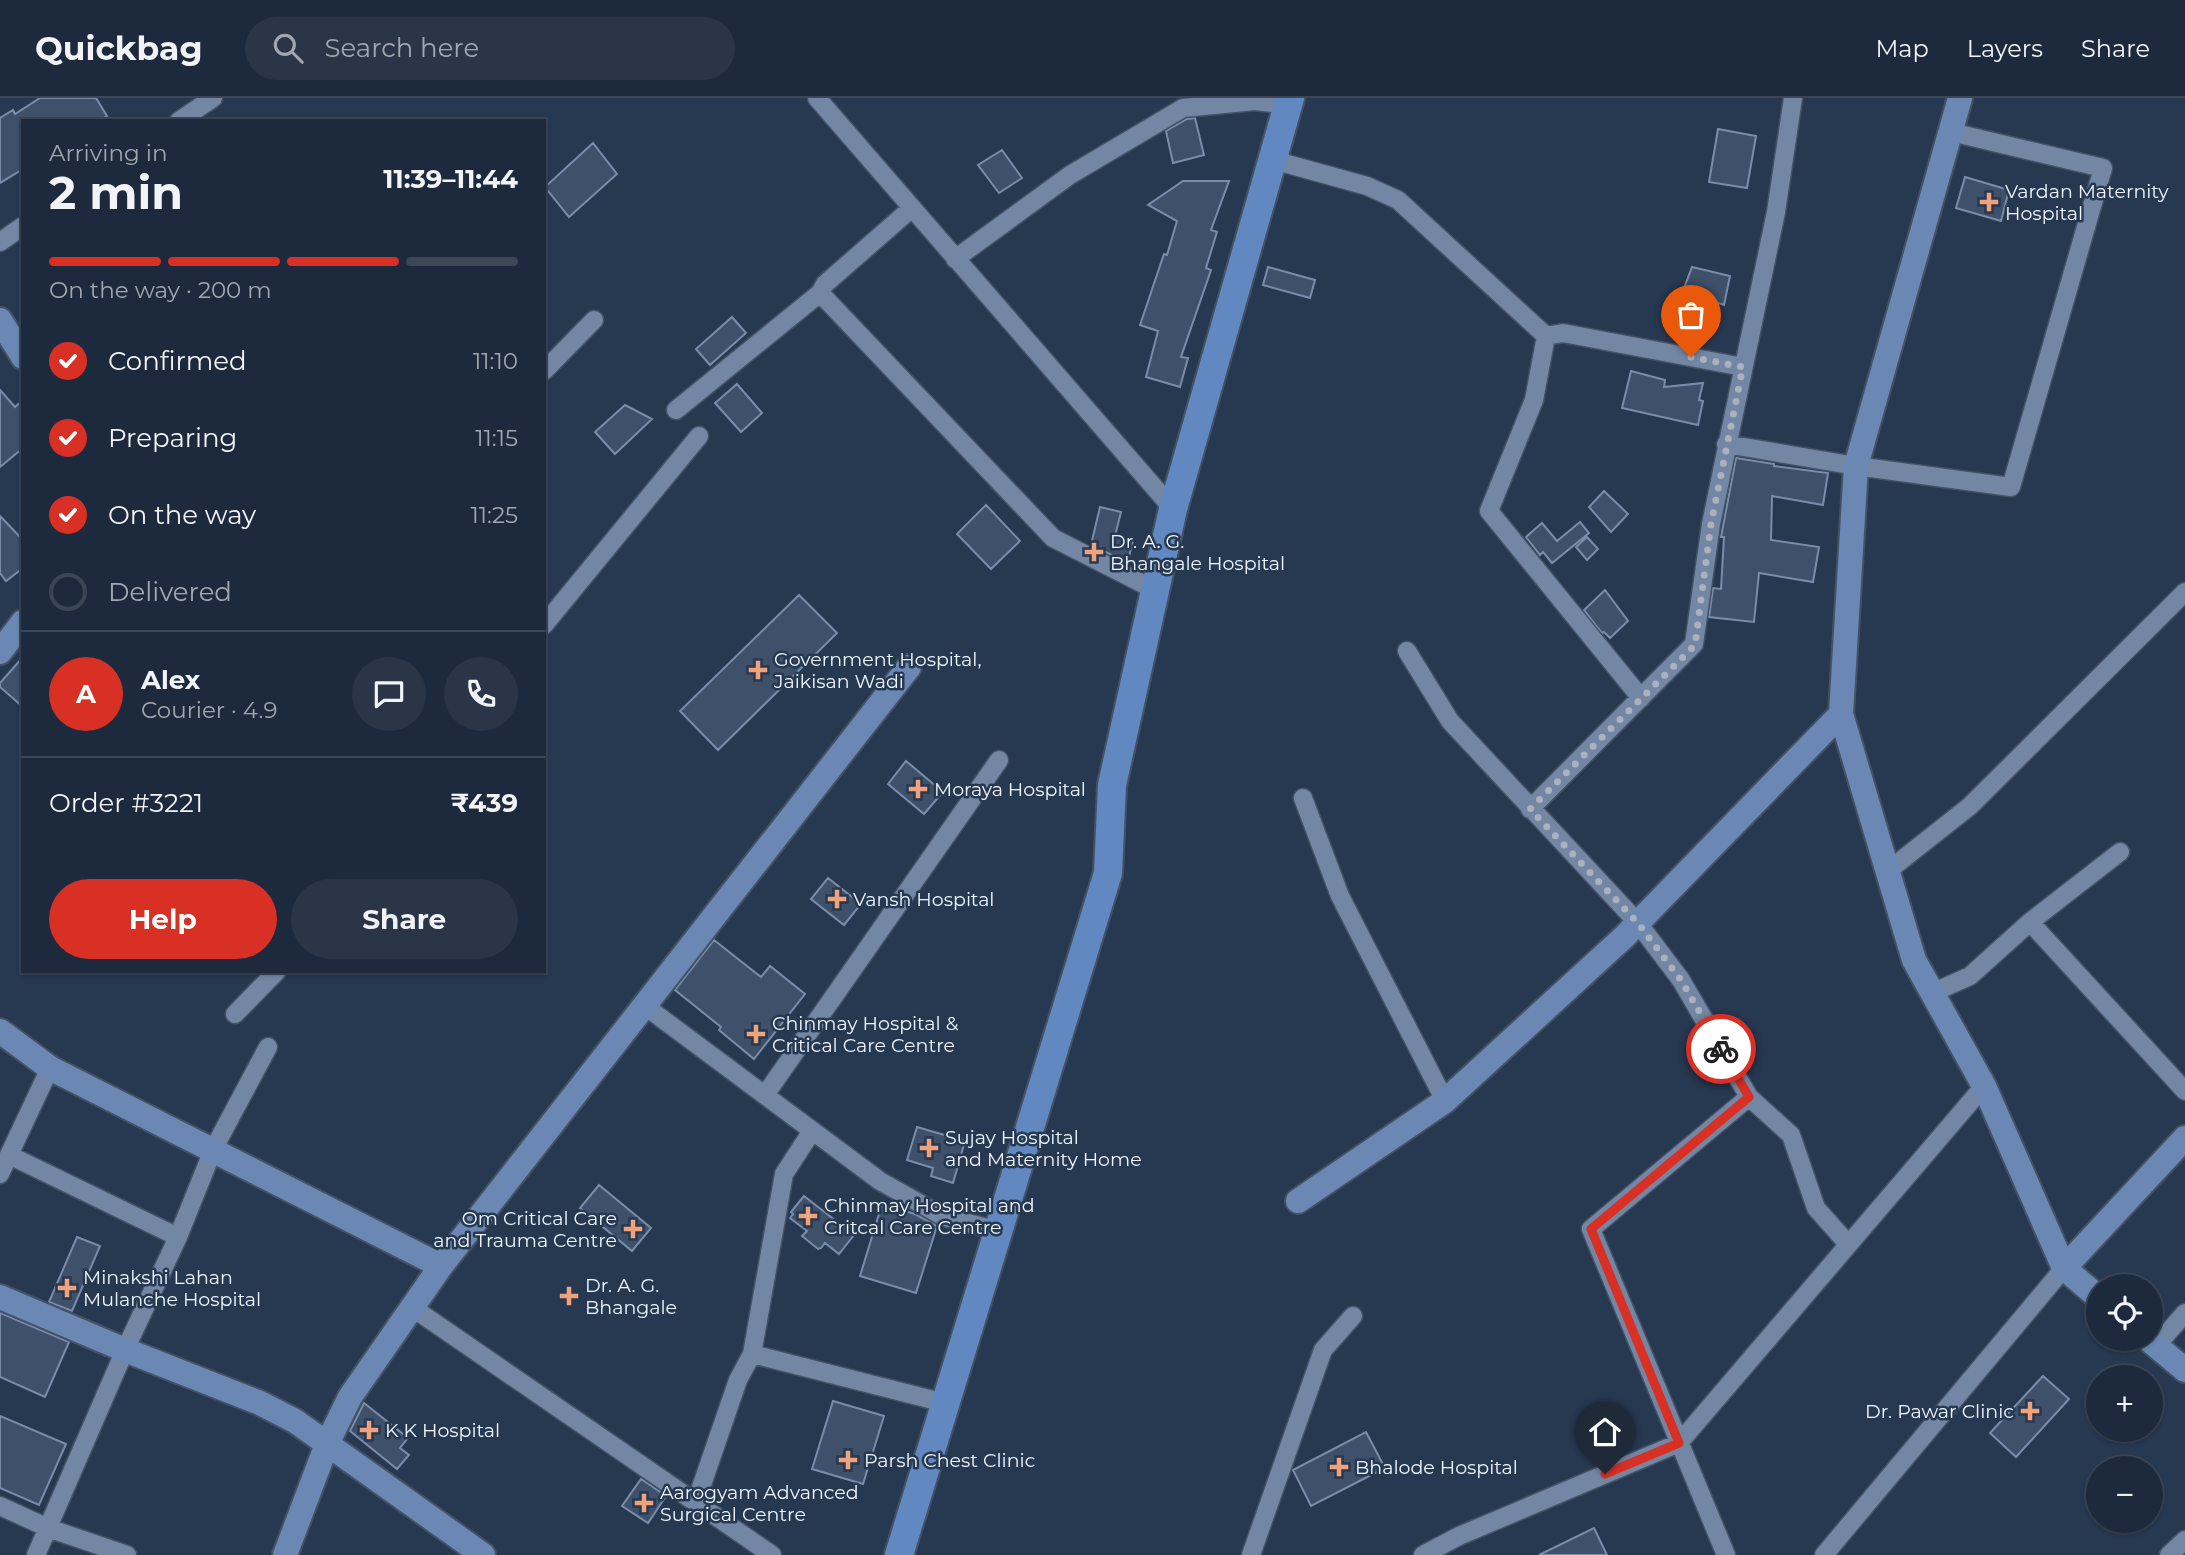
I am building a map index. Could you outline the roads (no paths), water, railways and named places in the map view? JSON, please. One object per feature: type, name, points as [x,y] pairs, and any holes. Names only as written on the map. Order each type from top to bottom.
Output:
[{"type":"main road","points":[[899,1555],[1108,873],[1112,786],[1173,509],[1289,101]]},
{"type":"street","points":[[182,119],[213,98]]},
{"type":"street","points":[[817,98],[1173,509]]},
{"type":"street","points":[[1530,809],[1695,645],[1711,524],[1776,212],[1793,98]]},
{"type":"street","points":[[1960,98],[1856,466],[1841,714],[1914,960],[1984,1086],[2064,1268],[2086,1287]]},
{"type":"street","points":[[955,259],[1070,175],[1183,108],[1255,101],[1289,101]]},
{"type":"street","points":[[1726,444],[1856,466],[2011,487],[2103,168],[1951,132]]},
{"type":"street","points":[[1273,160],[1367,186],[1398,200],[1546,336]]},
{"type":"street","points":[[676,410],[820,293],[825,284],[912,208]]},
{"type":"street","points":[[0,242],[21,227]]},
{"type":"street","points":[[820,293],[1053,538],[1155,590]]},
{"type":"street","points":[[0,320],[21,354]]},
{"type":"street","points":[[546,369],[594,320]]},
{"type":"street","points":[[1546,336],[1563,333],[1743,367]]},
{"type":"street","points":[[1546,336],[1534,400],[1489,511],[1641,698]]},
{"type":"street","points":[[546,623],[699,436]]},
{"type":"street","points":[[1889,870],[1970,806],[2185,592]]},
{"type":"street","points":[[0,652],[21,625]]},
{"type":"street","points":[[1407,651],[1450,721],[1638,923],[1681,980],[1749,1097],[1790,1135],[1816,1208],[1848,1244]]},
{"type":"street","points":[[285,1555],[327,1444],[350,1396],[442,1266],[909,667]]},
{"type":"street","points":[[1298,1201],[1445,1101],[1638,923],[1841,714]]},
{"type":"street","points":[[765,1095],[999,760]]},
{"type":"street","points":[[1303,798],[1340,896],[1445,1101]]},
{"type":"street","points":[[1933,993],[1970,976],[2030,922],[2120,852]]},
{"type":"street","points":[[2030,922],[2185,1091]]},
{"type":"street","points":[[235,1014],[275,973]]},
{"type":"street","points":[[645,1006],[880,1181],[942,1216],[998,1231]]},
{"type":"street","points":[[0,1031],[50,1068],[442,1266]]},
{"type":"street","points":[[36,1555],[125,1350],[178,1237],[213,1150],[268,1047]]},
{"type":"street","points":[[0,1174],[50,1068]]},
{"type":"street","points":[[1423,1555],[1459,1536],[1679,1443],[1984,1086]]},
{"type":"street","points":[[1726,1555],[1591,1229],[1749,1097]]},
{"type":"street","points":[[696,1502],[738,1380],[752,1354],[784,1174],[812,1131]]},
{"type":"street","points":[[1824,1555],[2064,1268],[2185,1138]]},
{"type":"street","points":[[9,1155],[178,1237]]},
{"type":"street","points":[[0,1297],[260,1403],[295,1421],[483,1555]]},
{"type":"street","points":[[413,1308],[772,1555]]},
{"type":"street","points":[[2163,1333],[2185,1314]]},
{"type":"street","points":[[1251,1555],[1323,1350],[1353,1317]]},
{"type":"street","points":[[2163,1351],[2185,1370]]},
{"type":"street","points":[[752,1354],[945,1403]]},
{"type":"street","points":[[0,1506],[48,1528],[127,1555]]},
{"type":"street","points":[[2169,1555],[2185,1540]]},
{"type":"place","name":"Vardan Maternity Hospital","points":[[1989,202]]},
{"type":"place","name":"Dr. A. G. Bhangale Hospital","points":[[1094,552]]},
{"type":"place","name":"Government Hospital, Jaikisan Wadi","points":[[758,670]]},
{"type":"place","name":"Moraya Hospital","points":[[918,789]]},
{"type":"place","name":"Vansh Hospital","points":[[837,899]]},
{"type":"place","name":"Chinmay Hospital & Critical Care Centre","points":[[756,1034]]},
{"type":"place","name":"Sujay Hospital and Maternity Home","points":[[929,1148]]},
{"type":"place","name":"Chinmay Hospital and Critcal Care Centre","points":[[808,1216]]},
{"type":"place","name":"Om Critical Care and Trauma Centre","points":[[633,1229]]},
{"type":"place","name":"Minakshi Lahan Mulanche Hospital","points":[[67,1288]]},
{"type":"place","name":"Dr. A. G. Bhangale","points":[[569,1296]]},
{"type":"place","name":"Dr. Pawar Clinic","points":[[2030,1411]]},
{"type":"place","name":"K K Hospital","points":[[369,1430]]},
{"type":"place","name":"Parsh Chest Clinic","points":[[848,1460]]},
{"type":"place","name":"Bhalode Hospital","points":[[1339,1467]]},
{"type":"place","name":"Aarogyam Advanced Surgical Centre","points":[[644,1503]]}]
